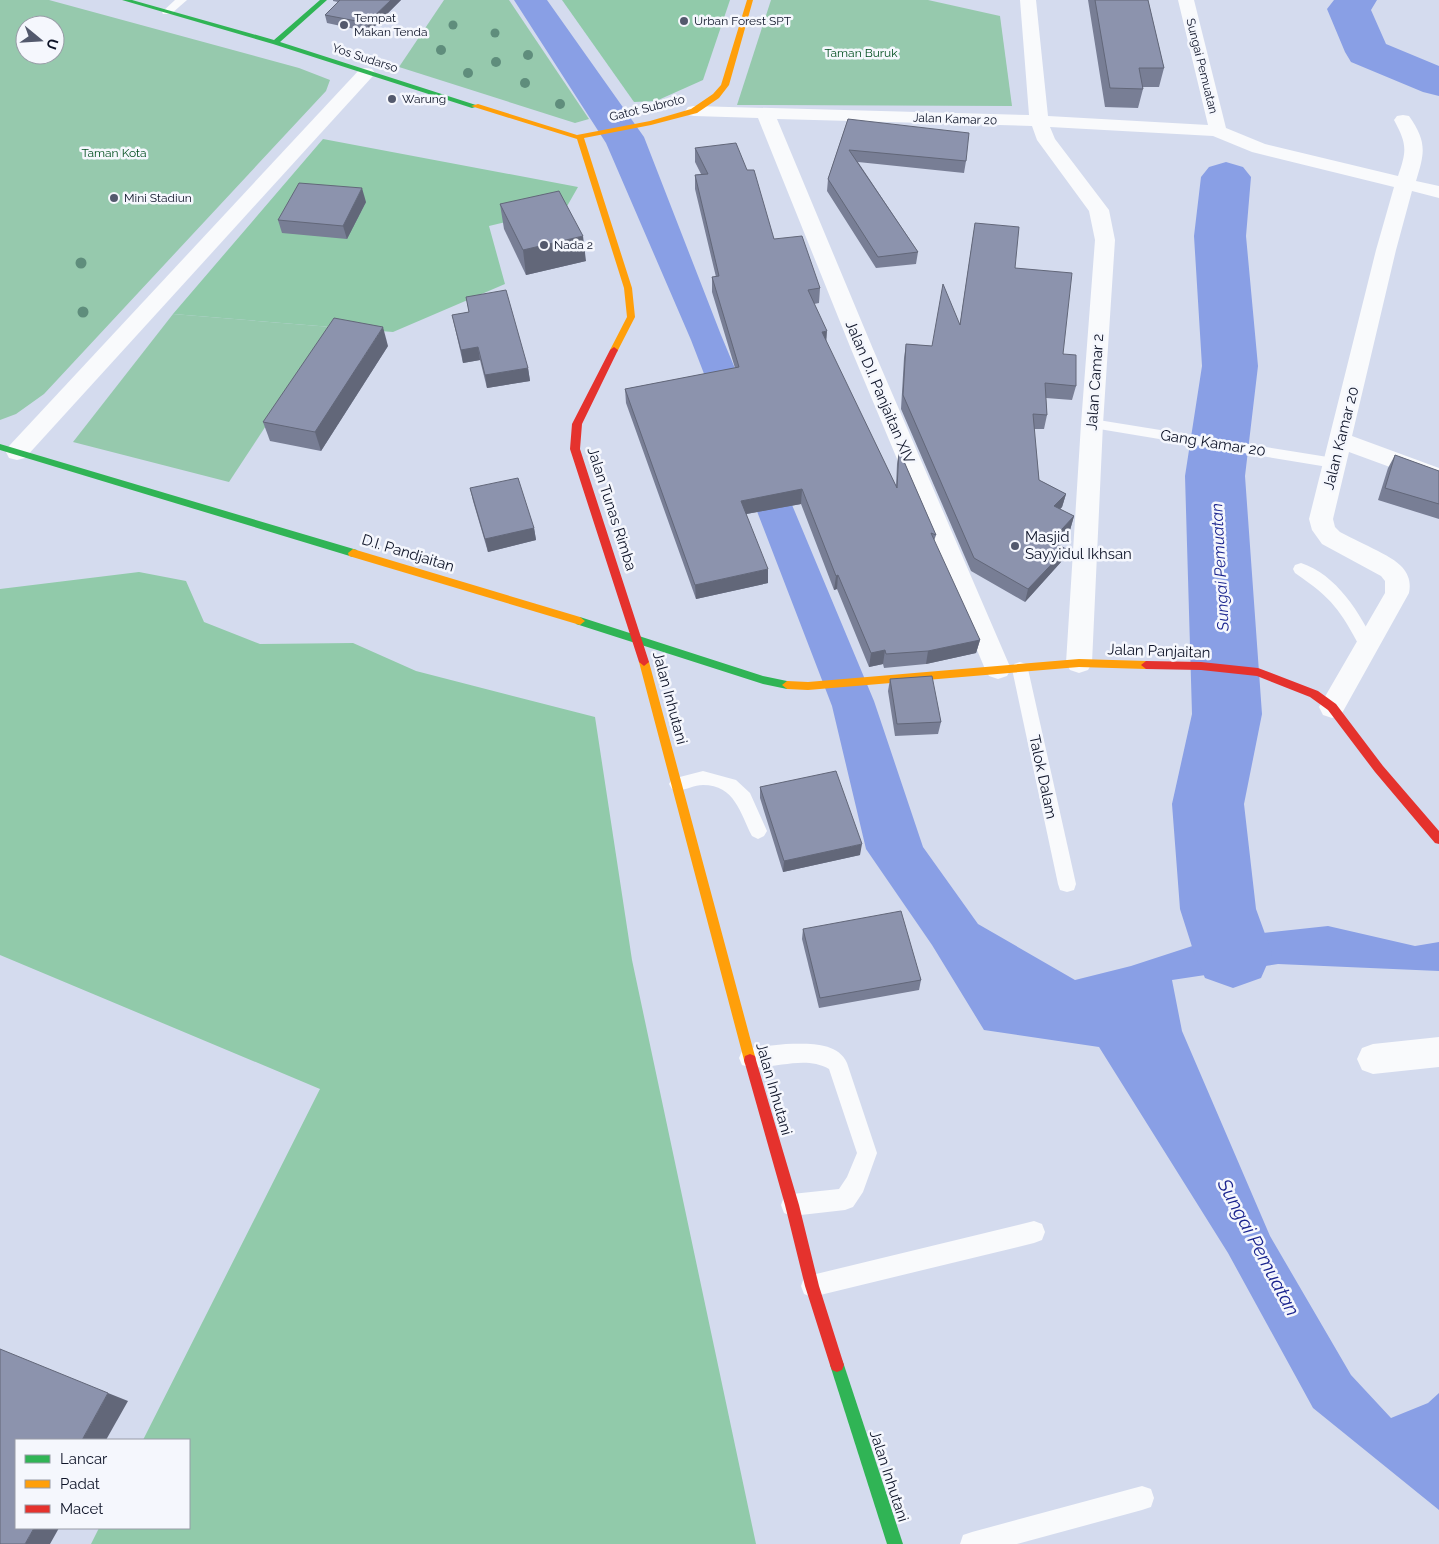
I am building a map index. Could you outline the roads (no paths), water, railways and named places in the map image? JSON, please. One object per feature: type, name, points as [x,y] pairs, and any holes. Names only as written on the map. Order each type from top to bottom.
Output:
[{"type":"street","name":"Yos Sudarso","points":[[125,0],[275,42],[366,74],[580,137],[597,134]]},
{"type":"street","points":[[275,42],[324,0]]},
{"type":"street","name":"Gatot Subroto","points":[[597,134],[651,123],[694,111],[716,96],[725,85],[750,0]]},
{"type":"street","name":"Sungai Pemuatan","points":[[1186,0],[1217,125],[1213,131]]},
{"type":"street","name":"Jalan Camar 2","points":[[1024,1],[1039,121],[1046,140],[1094,202],[1103,224],[1105,240],[1092,424],[1079,664]]},
{"type":"street","points":[[8,449],[366,74]]},
{"type":"street","name":"Jalan Kamar 20","points":[[694,111],[1039,121],[1213,131],[1259,148],[1439,192]]},
{"type":"street","name":"Jalan D.I. Panjaitan XIV","points":[[765,114],[998,670]]},
{"type":"street","name":"Jalan Kamar 20","points":[[1332,707],[1397,593],[1399,583],[1398,578],[1390,570],[1331,538],[1324,530],[1321,519],[1386,250],[1416,148],[1414,140],[1403,120]]},
{"type":"street","name":"Jalan Tunas Rimba","points":[[580,137],[628,288],[631,317],[577,424],[576,449],[638,638]]},
{"type":"street","points":[[1340,440],[1439,476]]},
{"type":"street","name":"D.I. Pandjaitan","points":[[8,449],[638,638],[763,680],[787,685],[808,686]]},
{"type":"street","name":"Jalan Inhutani","points":[[638,638],[749,1058],[792,1205],[812,1286],[895,1544]]},
{"type":"street","name":"Jalan Panjaitan","points":[[808,686],[1079,664],[1201,666],[1258,672],[1314,694],[1332,707],[1378,769],[1439,839]]},
{"type":"street","points":[[1373,1059],[1439,1052]]},
{"type":"lane","points":[[167,12],[182,0]]},
{"type":"lane","name":"Gang Kamar 20","points":[[1092,424],[1334,463]]},
{"type":"lane","points":[[1301,569],[1330,588],[1356,618],[1367,645]]},
{"type":"lane","name":"Talok Dalam","points":[[1020,669],[1067,884]]},
{"type":"lane","points":[[678,784],[703,778],[730,785],[744,798],[758,831]]},
{"type":"lane","points":[[749,1058],[786,1054],[821,1054],[837,1063],[867,1153],[855,1184],[845,1199],[792,1205]]},
{"type":"lane","points":[[812,1286],[1034,1232]]},
{"type":"lane","points":[[972,1544],[1142,1498]]},
{"type":"water","points":[[514,0],[547,0],[644,137],[721,335],[874,701],[923,847],[978,924],[1075,980],[1131,966],[1217,938],[1328,926],[1415,946],[1439,942],[1439,971],[1278,964],[1172,980],[1182,1031],[1270,1236],[1351,1375],[1391,1418],[1428,1403],[1439,1393],[1439,1510],[1313,1408],[1228,1253],[1099,1047],[984,1030],[932,945],[866,849],[832,706],[691,340],[606,143]]},
{"type":"waterway","points":[[1356,0],[1349,9],[1367,52],[1439,82]]},
{"type":"waterway","name":"Sungai Pemuatan","points":[[1226,177],[1220,236],[1230,366],[1215,476],[1227,714],[1208,804],[1218,909],[1233,953]]},
{"type":"place","name":"Urban Forest SPT","points":[[684,21]]},
{"type":"place","name":"Tempat Makan Tenda","points":[[344,25]]},
{"type":"place","name":"Warung","points":[[392,99]]},
{"type":"place","name":"Mini Stadiun","points":[[114,198]]},
{"type":"place","name":"Nada 2","points":[[544,245]]},
{"type":"place","name":"Masjid Sayyidul Ikhsan","points":[[1015,546]]},
{"type":"park label","name":"Taman Buruk","points":[[861,53]]},
{"type":"park label","name":"Taman Kota","points":[[114,153]]}]
